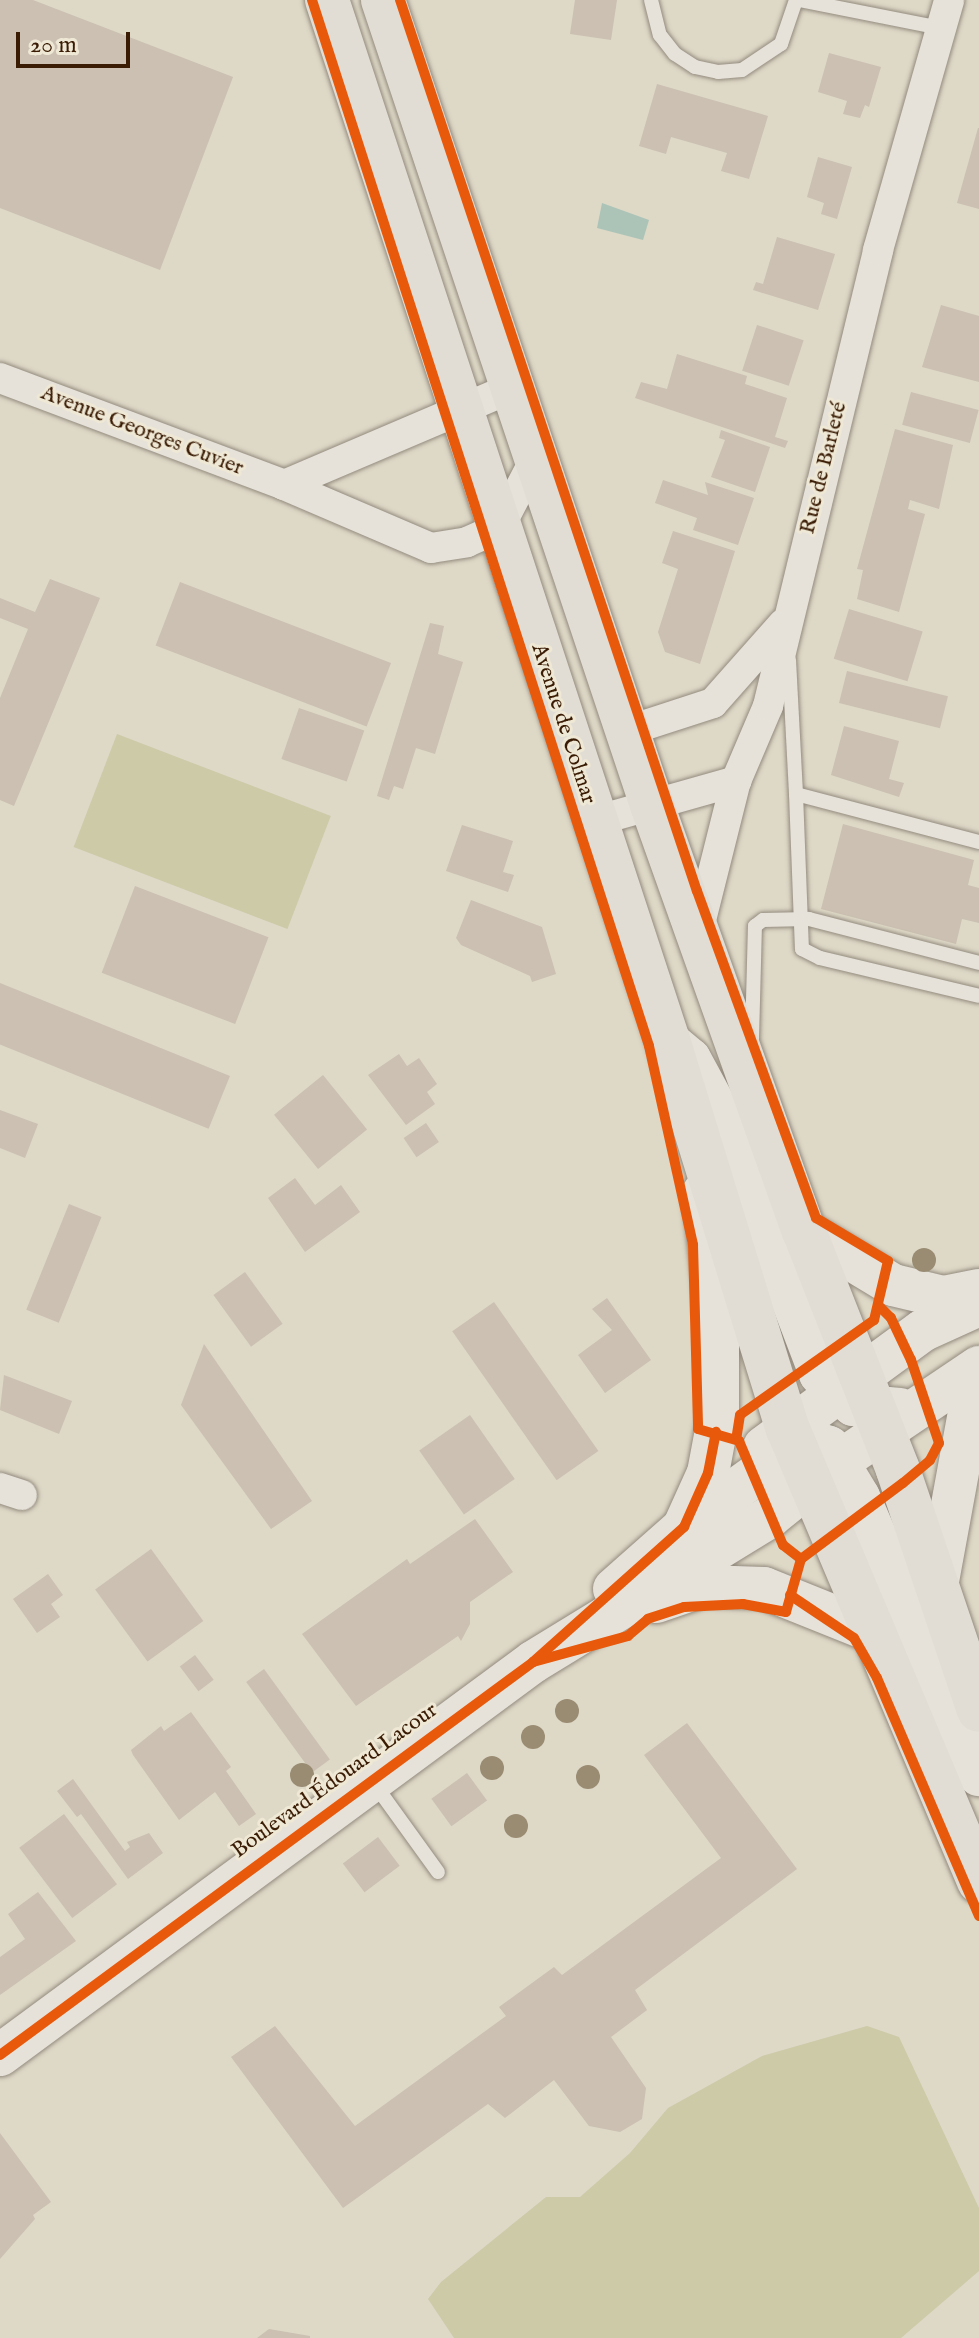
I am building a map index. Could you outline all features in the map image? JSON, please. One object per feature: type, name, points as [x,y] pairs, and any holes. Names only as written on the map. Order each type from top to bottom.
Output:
[{"type":"main road","name":"Avenue de Colmar","points":[[327,0],[696,1128],[876,1633],[979,1881]]},
{"type":"main road","points":[[383,0],[535,459],[630,730],[652,805],[752,1079],[863,1400],[979,1710]]},
{"type":"main road","points":[[668,1040],[690,1059],[724,1122],[820,1374],[863,1400]]},
{"type":"main road","points":[[684,1527],[708,1473],[718,1420],[718,1320],[696,1128]]},
{"type":"main road","points":[[804,1231],[893,1285],[943,1297],[979,1290]]},
{"type":"main road","name":"Boulevard Édouard Lacour","points":[[0,2055],[371,1778],[533,1662],[771,1516],[811,1455],[922,1331],[979,1305]]},
{"type":"main road","name":"Boulevard Édouard Lacour","points":[[533,1662],[684,1527],[740,1467],[811,1455],[863,1400],[979,1316]]},
{"type":"main road","points":[[936,1592],[967,1376]]},
{"type":"main road","name":"Boulevard Édouard Lacour","points":[[863,1400],[967,1376]]},
{"type":"main road","points":[[811,1455],[873,1526],[979,1775]]},
{"type":"main road","points":[[533,1662],[642,1606],[703,1586],[790,1595],[876,1633]]},
{"type":"street","name":"Rue de Barleté","points":[[698,935],[736,781],[768,706],[878,250],[945,14]]},
{"type":"street","name":"Avenue Georges Cuvier","points":[[0,378],[284,485],[431,548],[467,542],[499,528]]},
{"type":"street","points":[[284,485],[511,388]]},
{"type":"street","points":[[499,528],[535,459]]},
{"type":"street","points":[[630,730],[713,703],[787,619]]},
{"type":"street","points":[[595,821],[736,781]]},
{"type":"lane","points":[[651,0],[660,35],[675,54],[695,67],[718,72],[742,70],[781,44],[797,0],[945,14]]},
{"type":"lane","points":[[787,619],[796,794],[798,942],[808,954],[979,996]]},
{"type":"lane","points":[[796,794],[979,842]]},
{"type":"lane","points":[[752,1079],[755,926],[763,920],[797,917],[979,963]]},
{"type":"lane","points":[[371,1778],[438,1872]]},
{"type":"shaded area","points":[[602,203],[649,220],[643,240],[597,228]]},
{"type":"shaded area","points":[[117,734],[331,816],[287,929],[74,847]]},
{"type":"shaded area","points":[[867,2026],[899,2037],[979,2208],[979,2271],[901,2338],[454,2338],[428,2299],[441,2282],[546,2197],[580,2197],[630,2153],[668,2108],[762,2056]]},
{"type":"building","points":[[0,0],[33,0],[233,77],[160,270],[0,208]]},
{"type":"building","points":[[575,0],[617,0],[611,40],[570,34]]},
{"type":"building","points":[[829,53],[881,67],[869,107],[865,105],[860,118],[843,114],[847,101],[818,92]]},
{"type":"building","points":[[657,84],[768,116],[749,179],[721,171],[727,153],[671,137],[666,154],[639,146]]},
{"type":"building","points":[[979,128],[979,209],[957,203]]},
{"type":"building","points":[[818,157],[852,167],[837,219],[821,214],[824,203],[807,197]]},
{"type":"building","points":[[777,237],[835,254],[818,310],[753,290],[756,282],[763,284]]},
{"type":"building","points":[[941,305],[979,316],[979,382],[922,367]]},
{"type":"building","points":[[757,325],[804,340],[789,386],[742,371]]},
{"type":"building","points":[[677,354],[747,376],[745,384],[787,398],[775,437],[788,441],[785,448],[635,398],[641,382],[667,389]]},
{"type":"building","points":[[911,392],[979,410],[970,443],[902,425]]},
{"type":"building","points":[[895,429],[953,445],[939,509],[910,500],[908,509],[925,514],[899,612],[857,599],[863,570],[857,569]]},
{"type":"building","points":[[721,430],[770,447],[755,492],[711,477],[725,440],[719,438]]},
{"type":"building","points":[[663,480],[708,495],[705,482],[754,498],[738,545],[693,530],[697,518],[655,503]]},
{"type":"building","points":[[673,531],[735,551],[700,664],[665,652],[658,632],[678,569],[662,563]]},
{"type":"building","points":[[50,579],[100,598],[14,806],[0,800],[0,698],[28,629],[0,618],[0,598],[35,612]]},
{"type":"building","points":[[180,582],[391,663],[367,726],[156,645]]},
{"type":"building","points":[[849,609],[923,632],[907,681],[834,659]]},
{"type":"building","points":[[430,623],[444,626],[438,654],[463,662],[435,754],[416,748],[403,789],[394,786],[389,800],[377,796]]},
{"type":"building","points":[[847,671],[948,696],[940,728],[839,703]]},
{"type":"building","points":[[299,708],[364,730],[347,782],[281,759]]},
{"type":"building","points":[[844,726],[899,741],[889,779],[904,783],[899,797],[831,775]]},
{"type":"building","points":[[843,824],[974,860],[968,885],[979,888],[979,923],[962,919],[956,944],[821,909]]},
{"type":"building","points":[[462,825],[513,841],[503,872],[514,875],[508,892],[446,871]]},
{"type":"building","points":[[135,886],[269,937],[235,1024],[102,973]]},
{"type":"building","points":[[471,900],[542,927],[556,974],[532,982],[530,976],[461,945],[456,938]]},
{"type":"building","points":[[0,983],[230,1076],[209,1129],[0,1044]]},
{"type":"building","points":[[399,1054],[407,1066],[419,1058],[437,1084],[427,1092],[435,1104],[406,1125],[368,1075]]},
{"type":"building","points":[[323,1075],[367,1129],[318,1169],[274,1115]]},
{"type":"building","points":[[0,1110],[38,1124],[25,1158],[0,1148]]},
{"type":"building","points":[[426,1123],[439,1142],[416,1157],[404,1138]]},
{"type":"building","points":[[295,1178],[315,1205],[341,1185],[360,1212],[305,1252],[268,1198]]},
{"type":"building","points":[[69,1204],[101,1217],[59,1323],[26,1310]]},
{"type":"building","points":[[245,1272],[283,1324],[251,1347],[213,1295]]},
{"type":"building","points":[[607,1298],[651,1360],[605,1393],[578,1355],[612,1330],[592,1309]]},
{"type":"building","points":[[494,1302],[598,1451],[557,1480],[452,1331]]},
{"type":"building","points":[[204,1344],[312,1501],[271,1529],[181,1405]]},
{"type":"building","points":[[4,1375],[72,1401],[59,1434],[0,1410]]},
{"type":"building","points":[[470,1415],[515,1479],[464,1514],[419,1451]]},
{"type":"building","points":[[475,1519],[513,1572],[470,1602],[470,1624],[461,1641],[458,1636],[356,1706],[302,1634],[407,1559],[410,1564]]},
{"type":"building","points":[[151,1549],[203,1621],[147,1662],[95,1590]]},
{"type":"building","points":[[48,1574],[63,1595],[51,1604],[60,1617],[37,1633],[13,1599]]},
{"type":"building","points":[[195,1655],[214,1680],[198,1691],[180,1666]]},
{"type":"building","points":[[264,1669],[330,1760],[312,1773],[246,1682]]},
{"type":"building","points":[[191,1712],[231,1767],[226,1771],[256,1814],[239,1826],[215,1792],[179,1820],[133,1755],[131,1750],[161,1726],[164,1731]]},
{"type":"building","points":[[687,1723],[797,1869],[635,1990],[647,2010],[611,2037],[646,2088],[642,2119],[620,2132],[589,2126],[554,2080],[505,2118],[488,2104],[343,2208],[231,2057],[275,2026],[355,2126],[506,2016],[499,2007],[554,1967],[562,1975],[721,1858],[644,1755]]},
{"type":"building","points":[[467,1773],[487,1801],[451,1826],[431,1799]]},
{"type":"building","points":[[73,1779],[125,1851],[130,1847],[127,1842],[149,1833],[163,1853],[128,1879],[81,1814],[77,1817],[57,1791]]},
{"type":"building","points":[[64,1814],[117,1884],[72,1918],[19,1848]]},
{"type":"building","points":[[378,1837],[400,1866],[365,1892],[343,1863]]},
{"type":"building","points":[[38,1892],[76,1941],[0,1995],[0,1957],[25,1939],[8,1914]]},
{"type":"building","points":[[0,2133],[51,2202],[33,2215],[35,2219],[0,2259]]},
{"type":"building","points":[[269,2329],[310,2336],[310,2338],[257,2338]]},
{"type":"cycle path","points":[[312,0],[649,1046],[693,1245],[698,1429],[739,1441],[783,1545],[801,1559],[786,1612],[743,1604],[684,1607],[648,1619],[628,1636],[533,1662]]},
{"type":"cycle path","points":[[400,0],[697,891],[816,1218],[888,1261],[874,1320],[740,1415],[736,1439]]},
{"type":"cycle path","points":[[801,1559],[903,1483],[930,1460],[939,1443],[911,1360],[891,1318],[880,1307]]},
{"type":"cycle path","points":[[0,2055],[533,1662],[684,1527],[708,1473],[716,1432]]},
{"type":"cycle path","points":[[790,1595],[854,1638],[877,1678],[979,1916]]}]
